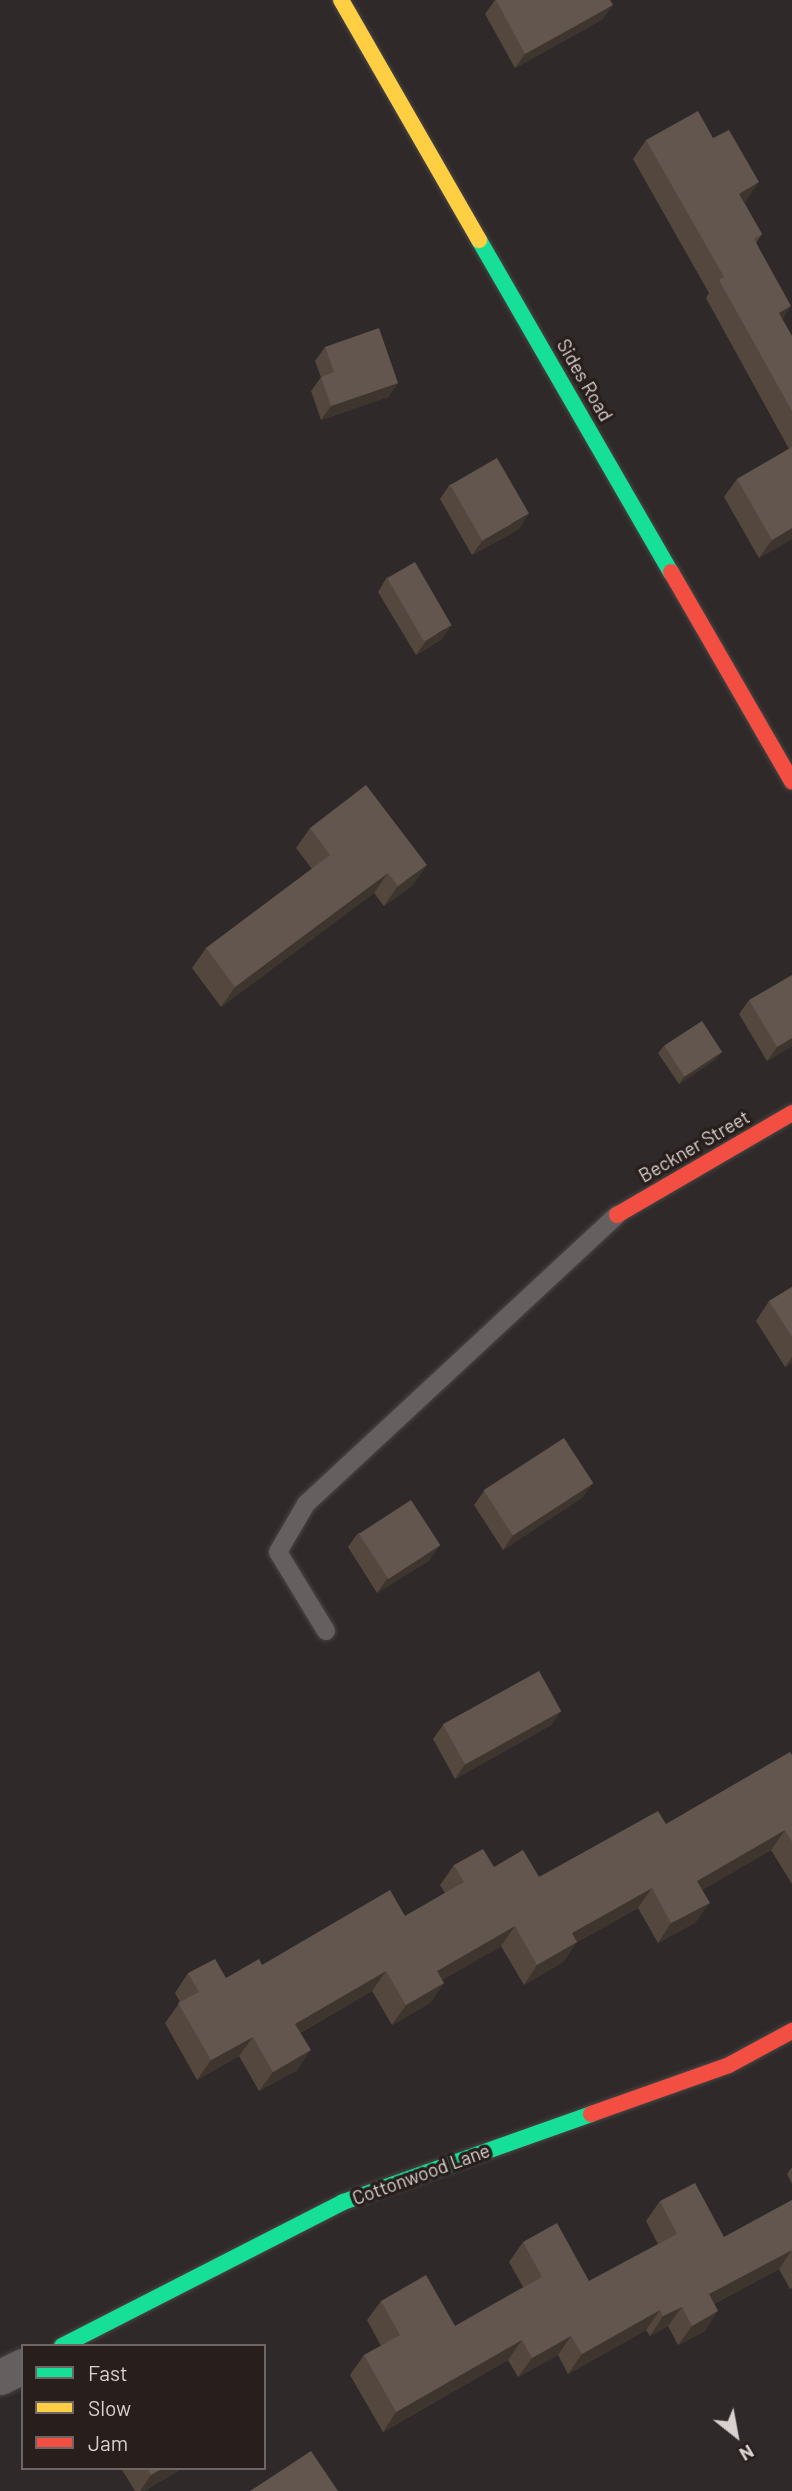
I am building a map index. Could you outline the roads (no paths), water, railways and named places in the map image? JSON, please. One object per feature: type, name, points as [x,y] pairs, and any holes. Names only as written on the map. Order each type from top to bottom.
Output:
[{"type":"street","name":"Sides Road","points":[[341,0],[792,782]]},
{"type":"street","name":"Beckner Street","points":[[617,1215],[792,1112]]},
{"type":"street","name":"Cottonwood Lane","points":[[66,2344],[343,2202],[729,2065],[792,2031]]},
{"type":"street","points":[[0,2377],[21,2367]]},
{"type":"lane","points":[[326,1630],[278,1552],[306,1504],[617,1215]]}]
